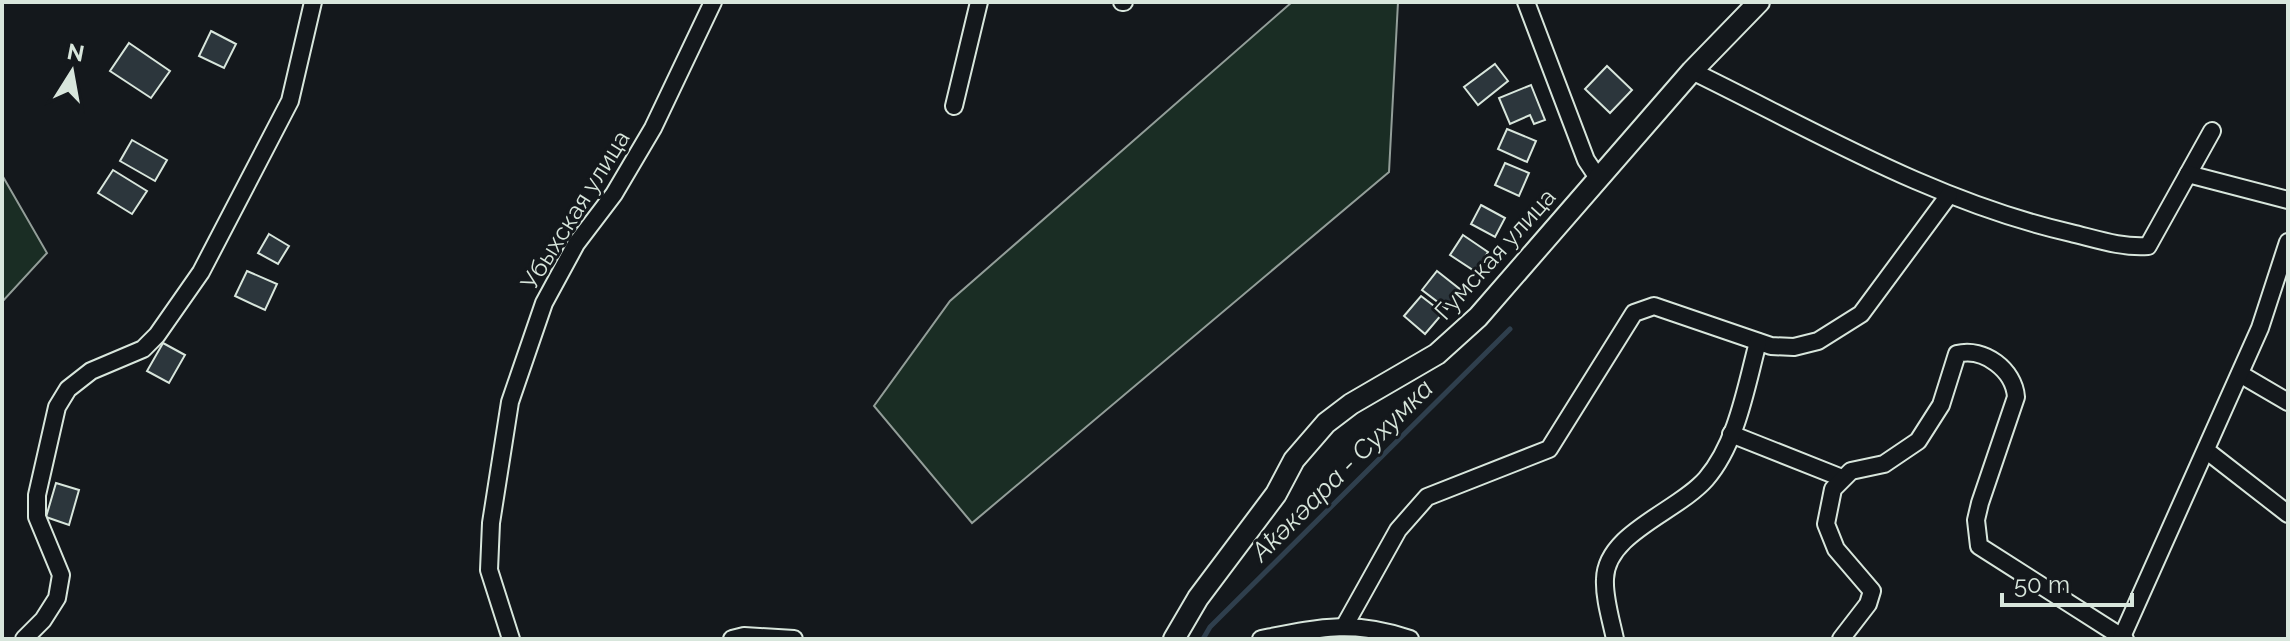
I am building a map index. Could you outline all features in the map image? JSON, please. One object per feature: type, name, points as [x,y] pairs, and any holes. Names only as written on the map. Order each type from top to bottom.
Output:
[{"type":"street","points":[[24,639],[43,620],[57,598],[61,575],[37,517],[37,495],[57,407],[68,389],[91,371],[143,349],[157,335],[201,272],[290,101],[313,2]]},
{"type":"street","name":"Убыхская улица","points":[[511,639],[489,570],[491,523],[510,402],[544,303],[576,244],[614,194],[653,128],[713,2]]},
{"type":"street","points":[[954,106],[979,2]]},
{"type":"street","points":[[1526,2],[1586,160],[1598,178]]},
{"type":"street","name":"Гумская улица","points":[[1174,639],[1198,598],[1276,494],[1294,460],[1326,423],[1351,404],[1437,354],[1478,317],[1692,71],[1759,2]]},
{"type":"street","points":[[1692,71],[1908,179],[2039,225],[2132,247],[2148,246],[2212,131]]},
{"type":"street","points":[[2188,174],[2288,200]]},
{"type":"street","points":[[1345,625],[1398,530],[1427,497],[1549,449],[1634,313],[1654,306],[1758,342],[1794,347],[1818,341],[1861,314],[1949,195]]},
{"type":"street","points":[[1841,639],[1868,604],[1872,591],[1836,549],[1826,524],[1833,489],[1851,471],[1884,464],[1918,441],[1941,405],[1957,354],[1967,352],[1999,363],[2015,383],[2016,397],[1980,503],[1976,520],[1979,546],[2123,638],[2150,570],[2207,451],[2260,328],[2288,242]]},
{"type":"street","points":[[1615,639],[1605,581],[1611,555],[1618,544],[1658,519],[1706,478],[1731,434],[1758,342]]},
{"type":"street","points":[[2240,374],[2288,402]]},
{"type":"street","points":[[1731,434],[1842,478]]},
{"type":"street","points":[[2207,451],[2288,514]]},
{"type":"street","points":[[1261,639],[1345,625],[1410,639]]},
{"type":"street","points":[[732,639],[744,636],[794,639]]},
{"type":"green space","points":[[1292,2],[1398,2],[1389,172],[972,523],[874,406],[950,301]]},
{"type":"green space","points":[[2,175],[47,253],[2,302]]},
{"type":"building","points":[[211,31],[236,44],[224,68],[199,56]]},
{"type":"building","points":[[129,43],[170,71],[151,98],[110,71]]},
{"type":"building","points":[[1495,64],[1508,81],[1478,105],[1464,87]]},
{"type":"building","points":[[1607,66],[1632,90],[1610,113],[1585,89]]},
{"type":"building","points":[[1531,85],[1545,120],[1534,124],[1530,115],[1510,124],[1499,98]]},
{"type":"building","points":[[1507,129],[1536,141],[1527,162],[1498,149]]},
{"type":"building","points":[[132,140],[167,160],[155,181],[120,161]]},
{"type":"building","points":[[1505,163],[1529,173],[1519,196],[1495,185]]},
{"type":"building","points":[[113,170],[147,191],[132,214],[98,193]]},
{"type":"building","points":[[1481,205],[1505,218],[1495,237],[1471,224]]},
{"type":"building","points":[[269,234],[289,246],[278,264],[258,253]]},
{"type":"building","points":[[1463,235],[1488,252],[1476,272],[1450,255]]},
{"type":"building","points":[[247,271],[277,284],[265,310],[235,296]]},
{"type":"building","points":[[1437,271],[1461,290],[1447,309],[1422,290]]},
{"type":"building","points":[[1421,296],[1443,313],[1425,334],[1404,316]]},
{"type":"building","points":[[163,343],[185,355],[169,383],[147,371]]},
{"type":"building","points":[[56,483],[79,490],[69,525],[46,517]]},
{"type":"waterway","name":"Аҟәкәара - Сухумка","points":[[1203,639],[1210,627],[1510,329]]}]
